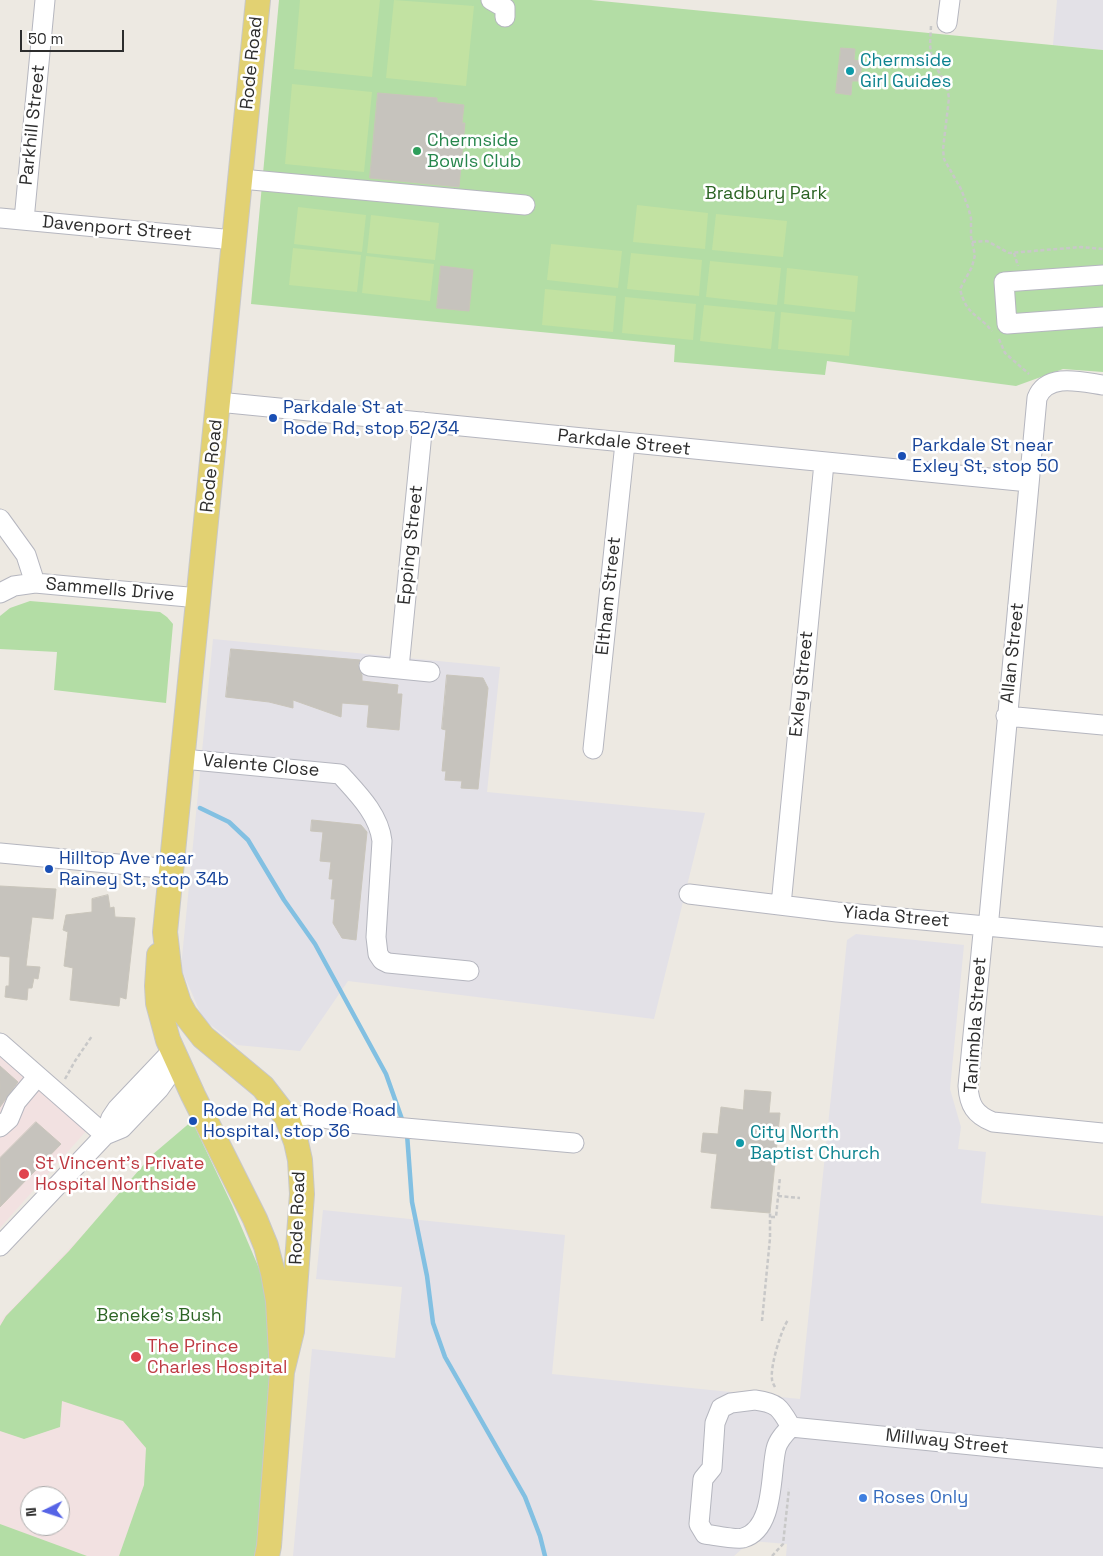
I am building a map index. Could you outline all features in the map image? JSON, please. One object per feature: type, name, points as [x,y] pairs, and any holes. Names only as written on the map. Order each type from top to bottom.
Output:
[{"type":"main road","name":"Rode Road","points":[[258,0],[183,759],[165,932],[158,958],[156,986],[160,1011],[193,1095],[255,1219],[266,1246],[278,1301],[282,1372],[269,1553]]},
{"type":"main road","name":"Rode Road","points":[[165,932],[170,975],[179,1002],[192,1024],[203,1037],[263,1087],[287,1118],[300,1160],[302,1194],[292,1331],[282,1372]]},
{"type":"main road","points":[[170,975],[173,1008],[182,1042],[177,1054]]},
{"type":"main road","points":[[177,1054],[204,1049],[219,1054],[233,1062]]},
{"type":"street","name":"Parkhill Street","points":[[24,220],[45,0]]},
{"type":"street","points":[[491,0],[505,8],[505,17]]},
{"type":"street","points":[[939,24],[950,0]]},
{"type":"street","points":[[241,179],[525,205]]},
{"type":"street","name":"Davenport Street","points":[[0,218],[234,240]]},
{"type":"street","points":[[1103,275],[1004,282],[1007,324],[1103,317]]},
{"type":"street","name":"Allan Street","points":[[985,925],[988,918],[1037,398],[1049,384],[1063,381],[1103,385]]},
{"type":"street","name":"Parkdale Street","points":[[218,402],[1029,482]]},
{"type":"street","name":"Epping Street","points":[[399,668],[423,422]]},
{"type":"street","name":"Eltham Street","points":[[593,749],[624,443]]},
{"type":"street","name":"Exley Street","points":[[781,905],[824,463]]},
{"type":"street","name":"Sammells Drive","points":[[0,519],[26,556],[35,583],[199,598]]},
{"type":"street","points":[[0,592],[14,586],[35,583]]},
{"type":"street","points":[[369,666],[430,672]]},
{"type":"street","points":[[1006,716],[1103,725]]},
{"type":"street","name":"Valente Close","points":[[183,759],[340,774],[372,814],[381,832],[376,937],[378,954],[382,960],[388,963],[469,971]]},
{"type":"street","points":[[0,853],[171,869]]},
{"type":"street","name":"Yiada Street","points":[[689,894],[837,912],[1103,937]]},
{"type":"street","name":"Tanimbla Street","points":[[985,925],[968,1086],[968,1095],[973,1109],[978,1115],[993,1122],[1103,1133]]},
{"type":"street","points":[[0,1043],[106,1135]]},
{"type":"street","points":[[0,1246],[106,1135],[122,1128],[155,1094],[177,1054]]},
{"type":"street","points":[[106,1135],[111,1118],[117,1109],[177,1054]]},
{"type":"street","points":[[0,1127],[9,1119],[16,1102],[37,1077]]},
{"type":"street","points":[[155,1094],[173,1090],[193,1095]]},
{"type":"street","points":[[287,1118],[308,1115],[350,1123],[574,1143]]},
{"type":"street","points":[[755,1400],[770,1402],[780,1408],[792,1427],[781,1438],[776,1447],[770,1499],[758,1528],[743,1538],[705,1534],[699,1524],[703,1479],[712,1468],[715,1423],[722,1408],[731,1403],[755,1400]]},
{"type":"street","name":"Millway Street","points":[[792,1427],[1103,1458]]},
{"type":"path","points":[[939,24],[930,45],[932,60],[947,86],[949,98],[943,149],[944,159],[947,168],[961,189],[971,218],[972,242],[975,255],[972,267],[960,289],[964,304],[973,315],[985,323],[1000,341],[1006,353],[1029,374]]},
{"type":"path","points":[[972,242],[987,241],[1009,253],[1081,247],[1103,249]]},
{"type":"path","points":[[63,1083],[92,1036]]},
{"type":"path","points":[[762,1321],[771,1215],[776,1217],[780,1177]]},
{"type":"path","points":[[778,1196],[800,1198]]},
{"type":"path","points":[[776,1406],[777,1394],[772,1379],[773,1366],[782,1329],[788,1320]]},
{"type":"shaded area","points":[[1057,0],[1103,0],[1103,50],[1053,45]]},
{"type":"shaded area","points":[[213,639],[500,667],[487,792],[705,813],[654,1019],[348,981],[300,1051],[237,1045],[203,1019],[181,968]]},
{"type":"shaded area","points":[[856,934],[964,945],[950,1089],[961,1127],[958,1149],[986,1152],[981,1203],[1103,1216],[1103,1556],[786,1556],[787,1544],[751,1541],[734,1556],[293,1556],[312,1349],[395,1358],[402,1287],[316,1279],[323,1210],[565,1235],[552,1374],[800,1399],[847,940]]},
{"type":"shaded area","name":"St Vincent's Private Hospital Northside","points":[[0,1042],[96,1120],[0,1228]]},
{"type":"shaded area","name":"Beneke's Bush","points":[[192,1121],[232,1205],[259,1556],[0,1556],[0,1321]]},
{"type":"green space","name":"Bradbury Park","points":[[279,0],[591,0],[1103,50],[1103,372],[1063,369],[1016,386],[827,361],[825,375],[674,362],[675,345],[251,304]]},
{"type":"green space","points":[[300,0],[380,0],[372,77],[294,69]]},
{"type":"green space","points":[[394,0],[474,6],[466,86],[386,78]]},
{"type":"green space","points":[[292,84],[372,92],[364,172],[285,164]]},
{"type":"green space","points":[[637,205],[708,213],[705,249],[633,242]]},
{"type":"green space","points":[[298,207],[366,215],[362,252],[294,244]]},
{"type":"green space","points":[[716,214],[787,221],[783,257],[712,250]]},
{"type":"green space","points":[[371,215],[439,223],[435,260],[367,253]]},
{"type":"green space","points":[[551,244],[622,251],[618,288],[547,280]]},
{"type":"green space","points":[[293,248],[361,255],[357,292],[289,285]]},
{"type":"green space","points":[[631,253],[702,260],[699,296],[627,289]]},
{"type":"green space","points":[[366,256],[434,264],[430,301],[362,293]]},
{"type":"green space","points":[[710,261],[781,268],[777,305],[706,297]]},
{"type":"green space","points":[[787,268],[858,276],[855,312],[784,304]]},
{"type":"green space","points":[[545,289],[616,296],[613,332],[542,325]]},
{"type":"green space","points":[[625,297],[696,304],[693,340],[622,333]]},
{"type":"green space","points":[[704,305],[775,312],[771,349],[700,341]]},
{"type":"green space","points":[[781,312],[852,320],[849,356],[778,349]]},
{"type":"green space","points":[[30,601],[160,612],[167,617],[173,624],[166,703],[54,690],[57,652],[0,649],[0,616],[10,608]]},
{"type":"green space","name":"Beneke's Bush","points":[[192,1121],[232,1205],[267,1287],[275,1394],[259,1556],[119,1556],[144,1485],[146,1448],[123,1421],[62,1401],[60,1427],[24,1439],[0,1431],[0,1326],[6,1316],[69,1251],[152,1155]]},
{"type":"green space","points":[[0,1524],[20,1531],[20,1536],[33,1536],[87,1556],[0,1556]]},
{"type":"building","name":"Chermside Girl Guides","points":[[841,48],[855,49],[854,60],[862,61],[860,81],[852,81],[851,95],[836,93]]},
{"type":"building","name":"Chermside Bowls Club","points":[[378,93],[437,98],[437,102],[464,105],[462,123],[465,123],[459,187],[370,178]]},
{"type":"building","points":[[441,266],[473,270],[469,311],[437,308]]},
{"type":"building","points":[[231,649],[360,660],[358,665],[362,681],[398,685],[397,694],[402,694],[399,730],[367,727],[369,705],[342,703],[341,717],[293,700],[293,708],[269,702],[226,697]]},
{"type":"building","points":[[447,675],[483,678],[488,688],[478,789],[461,788],[462,781],[445,780],[446,771],[442,771],[446,730],[442,729]]},
{"type":"building","points":[[312,820],[361,825],[367,832],[356,940],[342,938],[333,923],[335,899],[331,899],[333,879],[329,879],[331,862],[320,861],[323,832],[311,831]]},
{"type":"building","points":[[0,886],[56,889],[53,919],[32,917],[26,966],[40,967],[38,979],[34,978],[32,988],[28,988],[27,1000],[5,997],[6,986],[9,986],[10,957],[0,956]]},
{"type":"building","points":[[108,895],[110,908],[114,907],[115,917],[135,918],[126,999],[120,997],[119,1006],[70,1000],[73,968],[64,966],[68,932],[63,930],[66,915],[92,912],[92,899]]},
{"type":"building","points":[[0,1066],[18,1082],[0,1107]]},
{"type":"building","name":"City North Baptist Church","points":[[745,1090],[771,1092],[769,1113],[780,1113],[770,1213],[711,1208],[717,1154],[701,1152],[703,1133],[718,1134],[721,1107],[743,1110]]},
{"type":"building","points":[[36,1122],[61,1144],[0,1207],[0,1158]]},
{"type":"waterway","points":[[200,808],[229,822],[248,840],[284,900],[315,944],[386,1074],[403,1122]]},
{"type":"waterway","points":[[407,1134],[412,1202],[427,1276],[433,1323],[445,1357],[525,1497],[540,1536],[545,1556]]},
{"type":"place","name":"Chermside Girl Guides","points":[[850,71]]},
{"type":"place","name":"Chermside Bowls Club","points":[[417,151]]},
{"type":"place","name":"Parkdale St at Rode Rd, stop 52/34","points":[[273,418]]},
{"type":"place","name":"Parkdale St near Exley St, stop 50","points":[[902,456]]},
{"type":"place","name":"Hilltop Ave near Rainey St, stop 34b","points":[[49,869]]},
{"type":"place","name":"Rode Rd at Rode Road Hospital, stop 36","points":[[193,1121]]},
{"type":"place","name":"City North Baptist Church","points":[[740,1143]]},
{"type":"place","name":"St Vincent's Private Hospital Northside","points":[[24,1174]]},
{"type":"place","name":"The Prince Charles Hospital","points":[[136,1357]]},
{"type":"place","name":"Roses Only","points":[[863,1498]]}]
